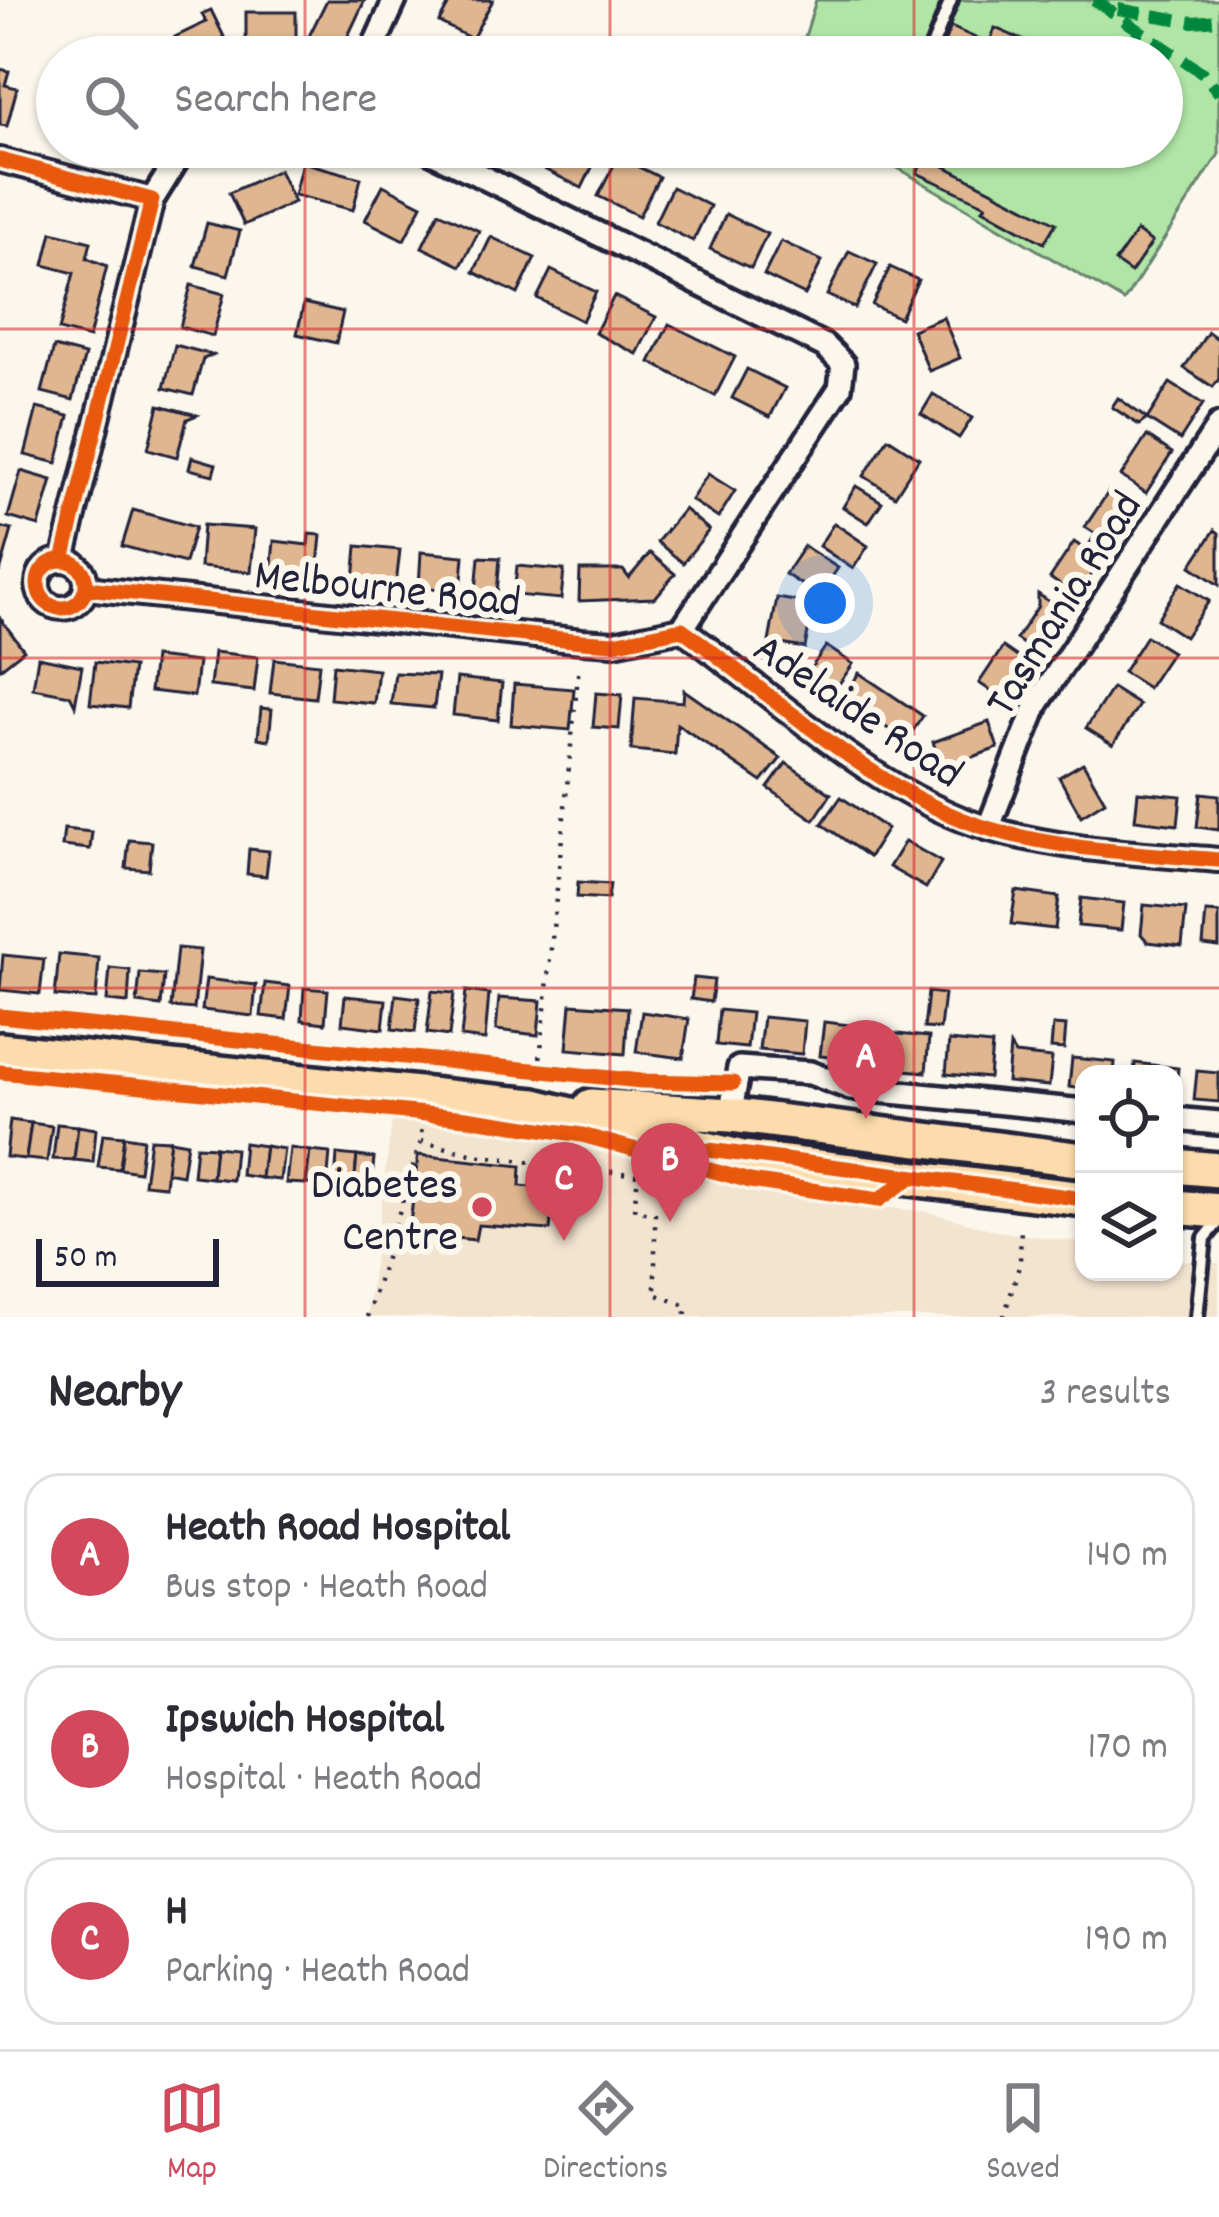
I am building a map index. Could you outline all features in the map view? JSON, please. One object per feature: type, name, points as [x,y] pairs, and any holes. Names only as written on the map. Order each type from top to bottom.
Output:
[{"type":"main road","points":[[0,1050],[553,1109],[742,1158],[1075,1198]]},
{"type":"main road","points":[[553,1109],[606,1105],[731,1108],[1075,1159]]},
{"type":"street","points":[[379,36],[395,0]]},
{"type":"street","points":[[0,160],[152,200]]},
{"type":"street","name":"Melbourne Road","points":[[172,168],[152,200],[63,560],[43,569],[38,584],[43,599],[56,608],[71,606],[86,588],[614,643],[682,628]]},
{"type":"street","points":[[465,168],[825,346],[843,364],[840,388],[682,628]]},
{"type":"street","name":"Tasmania Road","points":[[988,829],[1037,704],[1219,425]]},
{"type":"street","points":[[63,560],[78,566],[86,588]]},
{"type":"street","name":"Adelaide Road","points":[[682,628],[883,776],[939,810],[988,829],[1055,845],[1219,860]]},
{"type":"street","points":[[731,1108],[739,1068],[765,1068],[810,1073],[850,1088],[1075,1110]]},
{"type":"street","points":[[1183,1120],[1219,1124]]},
{"type":"lane","points":[[936,36],[951,0]]},
{"type":"lane","points":[[1197,1317],[1204,1238],[1219,1221]]},
{"type":"path","points":[[539,1070],[582,641]]},
{"type":"path","points":[[518,1068],[560,1072]]},
{"type":"path","points":[[368,1317],[421,1141],[422,1113]]},
{"type":"path","points":[[421,1141],[474,1155],[638,1175],[634,1210],[656,1214],[655,1294],[687,1306],[685,1317]]},
{"type":"path","points":[[1004,1317],[1020,1262],[1021,1224]]},
{"type":"shaded area","points":[[392,1119],[522,1134],[794,1197],[929,1212],[997,1231],[1075,1242],[1075,1281],[1183,1281],[1183,1261],[1219,1263],[1219,1317],[367,1317]]},
{"type":"green space","points":[[816,0],[1219,0],[1219,154],[1124,301],[898,168],[1183,168],[1183,36],[805,36]]},
{"type":"building","points":[[327,0],[365,0],[348,36],[309,36]]},
{"type":"building","points":[[451,0],[493,0],[474,36],[439,22]]},
{"type":"building","points":[[211,10],[224,36],[177,36],[206,22],[202,14]]},
{"type":"building","points":[[246,12],[296,12],[296,36],[246,36]]},
{"type":"building","points":[[951,27],[971,36],[947,36]]},
{"type":"building","points":[[0,69],[9,71],[5,85],[17,88],[7,126],[0,125]]},
{"type":"building","points":[[301,168],[324,168],[361,178],[353,210],[294,195]]},
{"type":"building","points":[[542,168],[592,168],[582,188]]},
{"type":"building","points":[[612,168],[641,168],[659,177],[639,216],[598,196]]},
{"type":"building","points":[[919,168],[948,168],[1056,223],[1044,243],[983,209],[986,205],[917,173]]},
{"type":"building","points":[[279,170],[294,202],[244,225],[229,193]]},
{"type":"building","points":[[383,185],[422,205],[404,240],[365,220]]},
{"type":"building","points":[[672,187],[710,206],[693,241],[655,222]]},
{"type":"building","points":[[439,212],[479,231],[461,266],[422,247]]},
{"type":"building","points":[[726,214],[767,234],[751,268],[710,249]]},
{"type":"building","points":[[207,223],[240,231],[228,275],[195,266]]},
{"type":"building","points":[[1137,231],[1152,242],[1131,273],[1115,262]]},
{"type":"building","points":[[52,232],[91,242],[87,258],[107,266],[89,338],[59,330],[74,273],[44,265]]},
{"type":"building","points":[[491,237],[535,258],[518,294],[474,272]]},
{"type":"building","points":[[781,241],[822,261],[805,295],[764,275]]},
{"type":"building","points":[[849,251],[877,264],[855,308],[827,295]]},
{"type":"building","points":[[890,267],[918,280],[900,318],[872,305]]},
{"type":"building","points":[[551,270],[596,292],[582,321],[537,298]]},
{"type":"building","points":[[191,285],[224,294],[213,336],[180,327]]},
{"type":"building","points":[[614,296],[656,317],[637,354],[595,333]]},
{"type":"building","points":[[304,303],[343,312],[336,343],[297,334]]},
{"type":"building","points":[[943,317],[960,358],[929,371],[912,330]]},
{"type":"building","points":[[669,324],[735,357],[715,396],[650,362]]},
{"type":"building","points":[[1208,332],[1219,340],[1219,379],[1213,387],[1184,368]]},
{"type":"building","points":[[175,345],[213,355],[203,359],[193,395],[164,388]]},
{"type":"building","points":[[54,347],[85,355],[73,400],[42,392]]},
{"type":"building","points":[[747,369],[785,388],[770,417],[732,398]]},
{"type":"building","points":[[1170,383],[1203,404],[1180,440],[1147,419]]},
{"type":"building","points":[[933,394],[972,418],[959,438],[921,414]]},
{"type":"building","points":[[1118,398],[1147,419],[1139,425],[1112,407]]},
{"type":"building","points":[[159,405],[197,415],[187,419],[177,457],[148,449]]},
{"type":"building","points":[[37,408],[69,416],[57,463],[25,455]]},
{"type":"building","points":[[1147,436],[1172,453],[1146,493],[1121,476]]},
{"type":"building","points":[[888,438],[919,458],[895,496],[864,476]]},
{"type":"building","points":[[192,457],[216,464],[213,475],[189,469]]},
{"type":"building","points":[[21,471],[52,480],[39,526],[8,517]]},
{"type":"building","points":[[708,474],[735,491],[718,518],[691,500]]},
{"type":"building","points":[[856,486],[882,502],[868,523],[843,507]]},
{"type":"building","points":[[1109,491],[1135,509],[1106,553],[1090,543],[1096,534],[1085,527]]},
{"type":"building","points":[[684,509],[709,530],[683,563],[657,542]]},
{"type":"building","points":[[133,510],[195,527],[185,563],[122,546]]},
{"type":"building","points":[[834,523],[868,546],[853,569],[819,546]]},
{"type":"building","points":[[203,525],[255,529],[251,572],[200,567]]},
{"type":"building","points":[[0,527],[12,530],[0,572]]},
{"type":"building","points":[[1215,530],[1219,533],[1219,585],[1191,566]]},
{"type":"building","points":[[309,534],[321,535],[317,577],[271,573],[274,541],[308,545]]},
{"type":"building","points":[[1074,542],[1101,560],[1077,597],[1050,578]]},
{"type":"building","points":[[357,546],[400,550],[396,585],[354,581]]},
{"type":"building","points":[[804,546],[838,568],[819,596],[785,574]]},
{"type":"building","points":[[421,552],[464,556],[461,591],[419,587]]},
{"type":"building","points":[[650,553],[675,574],[655,598],[579,601],[580,570],[623,570],[629,578]]},
{"type":"building","points":[[479,557],[500,558],[497,593],[476,591]]},
{"type":"building","points":[[517,566],[564,570],[561,599],[514,595]]},
{"type":"building","points":[[1180,583],[1209,601],[1185,637],[1157,619]]},
{"type":"building","points":[[1038,594],[1067,614],[1039,655],[1016,639],[1038,606]]},
{"type":"building","points":[[777,598],[813,604],[805,648],[769,642]]},
{"type":"building","points":[[0,618],[24,650],[0,669]]},
{"type":"building","points":[[1146,636],[1172,652],[1148,688],[1123,672]]},
{"type":"building","points":[[826,646],[853,664],[834,691],[807,674]]},
{"type":"building","points":[[1003,647],[1032,667],[1008,702],[979,683]]},
{"type":"building","points":[[214,652],[258,657],[254,691],[210,686]]},
{"type":"building","points":[[38,657],[82,666],[75,705],[70,695],[33,688]]},
{"type":"building","points":[[154,657],[198,662],[194,696],[150,691]]},
{"type":"building","points":[[274,659],[319,664],[315,698],[270,693]]},
{"type":"building","points":[[95,662],[133,667],[128,708],[90,704]]},
{"type":"building","points":[[333,665],[378,670],[374,703],[330,699]]},
{"type":"building","points":[[395,673],[438,675],[434,708],[391,704]]},
{"type":"building","points":[[859,673],[923,716],[906,741],[843,698]]},
{"type":"building","points":[[457,678],[502,683],[498,720],[453,715]]},
{"type":"building","points":[[514,684],[574,689],[570,730],[511,725]]},
{"type":"building","points":[[1112,688],[1139,705],[1113,745],[1086,728]]},
{"type":"building","points":[[684,690],[781,758],[762,782],[677,724],[675,754],[631,750],[635,698],[683,702]]},
{"type":"building","points":[[596,693],[622,695],[619,729],[593,727]]},
{"type":"building","points":[[261,708],[272,709],[269,740],[258,738]]},
{"type":"building","points":[[989,722],[998,748],[942,768],[933,742]]},
{"type":"building","points":[[786,763],[831,794],[814,820],[768,788]]},
{"type":"building","points":[[1083,763],[1105,801],[1081,816],[1059,777]]},
{"type":"building","points":[[1138,792],[1181,796],[1178,825],[1135,820]]},
{"type":"building","points":[[1201,793],[1219,795],[1219,830],[1197,827]]},
{"type":"building","points":[[841,797],[887,829],[869,857],[822,824]]},
{"type":"building","points":[[64,829],[92,832],[90,849],[62,846]]},
{"type":"building","points":[[129,840],[152,842],[149,870],[126,868]]},
{"type":"building","points":[[905,841],[941,862],[926,888],[889,867]]},
{"type":"building","points":[[249,849],[269,851],[266,876],[247,874]]},
{"type":"building","points":[[578,882],[610,884],[608,899],[577,897]]},
{"type":"building","points":[[1016,891],[1059,897],[1055,929],[1011,924]]},
{"type":"building","points":[[1081,898],[1124,903],[1121,930],[1078,926]]},
{"type":"building","points":[[1144,905],[1186,909],[1182,946],[1148,942],[1141,934]]},
{"type":"building","points":[[1206,912],[1219,913],[1219,947],[1203,945]]},
{"type":"building","points":[[177,948],[200,950],[194,1009],[171,1007]]},
{"type":"building","points":[[59,954],[99,958],[96,999],[55,996]]},
{"type":"building","points":[[3,955],[44,959],[40,994],[0,990]]},
{"type":"building","points":[[110,968],[130,970],[128,1003],[107,1001]]},
{"type":"building","points":[[140,973],[164,975],[161,1006],[137,1003]]},
{"type":"building","points":[[694,978],[714,980],[711,1002],[691,999]]},
{"type":"building","points":[[206,979],[256,985],[253,1016],[202,1010]]},
{"type":"building","points":[[265,983],[290,986],[286,1019],[261,1016]]},
{"type":"building","points":[[304,988],[328,990],[325,1023],[302,1020]]},
{"type":"building","points":[[432,991],[454,993],[449,1036],[427,1033]]},
{"type":"building","points":[[466,991],[489,994],[485,1040],[461,1037]]},
{"type":"building","points":[[928,992],[944,994],[940,1029],[924,1028]]},
{"type":"building","points":[[396,995],[419,998],[415,1032],[392,1029]]},
{"type":"building","points":[[345,996],[386,1000],[383,1029],[342,1024]]},
{"type":"building","points":[[499,998],[541,1001],[538,1035],[496,1030]]},
{"type":"building","points":[[571,1004],[628,1008],[625,1054],[567,1049]]},
{"type":"building","points":[[719,1010],[751,1013],[747,1048],[716,1045]]},
{"type":"building","points":[[642,1012],[689,1019],[683,1058],[636,1052]]},
{"type":"building","points":[[763,1017],[805,1021],[802,1054],[759,1050]]},
{"type":"building","points":[[824,1022],[867,1027],[864,1061],[820,1056]]},
{"type":"building","points":[[1053,1025],[1066,1026],[1064,1049],[1051,1048]]},
{"type":"building","points":[[887,1033],[929,1037],[926,1072],[883,1068]]},
{"type":"building","points":[[949,1041],[992,1045],[989,1078],[946,1074]]},
{"type":"building","points":[[1010,1046],[1015,1054],[1052,1058],[1049,1086],[1007,1082]]},
{"type":"building","points":[[1072,1058],[1115,1062],[1075,1065],[1075,1088],[1069,1087]]},
{"type":"building","points":[[1197,1071],[1219,1073],[1219,1102],[1194,1100]]},
{"type":"building","points":[[10,1120],[31,1123],[26,1159],[6,1157]]},
{"type":"building","points":[[31,1123],[52,1126],[47,1161],[26,1159]]},
{"type":"building","points":[[57,1124],[78,1126],[74,1160],[53,1159]]},
{"type":"building","points":[[78,1126],[96,1129],[93,1162],[74,1160]]},
{"type":"building","points":[[103,1134],[124,1136],[120,1169],[98,1167]]},
{"type":"building","points":[[124,1136],[143,1139],[139,1172],[120,1169]]},
{"type":"building","points":[[150,1139],[170,1140],[165,1186],[144,1184]]},
{"type":"building","points":[[170,1140],[187,1143],[182,1175],[166,1172]]},
{"type":"building","points":[[244,1143],[265,1146],[261,1178],[241,1175]]},
{"type":"building","points":[[196,1146],[215,1147],[212,1178],[193,1176]]},
{"type":"building","points":[[265,1146],[284,1149],[280,1180],[261,1178]]},
{"type":"building","points":[[215,1147],[235,1149],[232,1180],[212,1178]]},
{"type":"building","points":[[290,1148],[310,1151],[306,1184],[286,1183]]},
{"type":"building","points":[[310,1151],[330,1153],[327,1186],[306,1184]]},
{"type":"building","points":[[337,1154],[357,1156],[354,1187],[335,1186]]},
{"type":"building","name":"Diabetes Centre","points":[[418,1155],[521,1166],[520,1186],[554,1189],[550,1230],[478,1225],[475,1240],[409,1233]]},
{"type":"building","points":[[357,1156],[374,1158],[370,1198],[353,1197]]},
{"type":"marked path","points":[[1094,0],[1148,36]]},
{"type":"marked path","points":[[1118,9],[1192,22],[1219,20]]},
{"type":"marked path","points":[[1183,60],[1203,73],[1219,93]]},
{"type":"cycle path","points":[[0,160],[152,200],[63,560]]},
{"type":"cycle path","points":[[62,560],[79,567],[86,584],[79,601],[62,608],[45,601],[38,584],[45,567],[62,560]]},
{"type":"cycle path","points":[[86,588],[582,641],[614,643],[682,629],[869,769],[949,814],[1047,842],[1219,860]]},
{"type":"cycle path","points":[[0,1016],[641,1081],[733,1083]]},
{"type":"cycle path","points":[[0,1072],[466,1118],[582,1135],[750,1181],[879,1200],[907,1180]]},
{"type":"cycle path","points":[[709,1150],[1075,1198]]},
{"type":"place","name":"Heath Road Hospital","points":[[866,1119]]},
{"type":"place","name":"Diabetes Centre","points":[[482,1207]]},
{"type":"place","name":"Ipswich Hospital","points":[[670,1222]]},
{"type":"place","name":"H","points":[[564,1241]]}]
